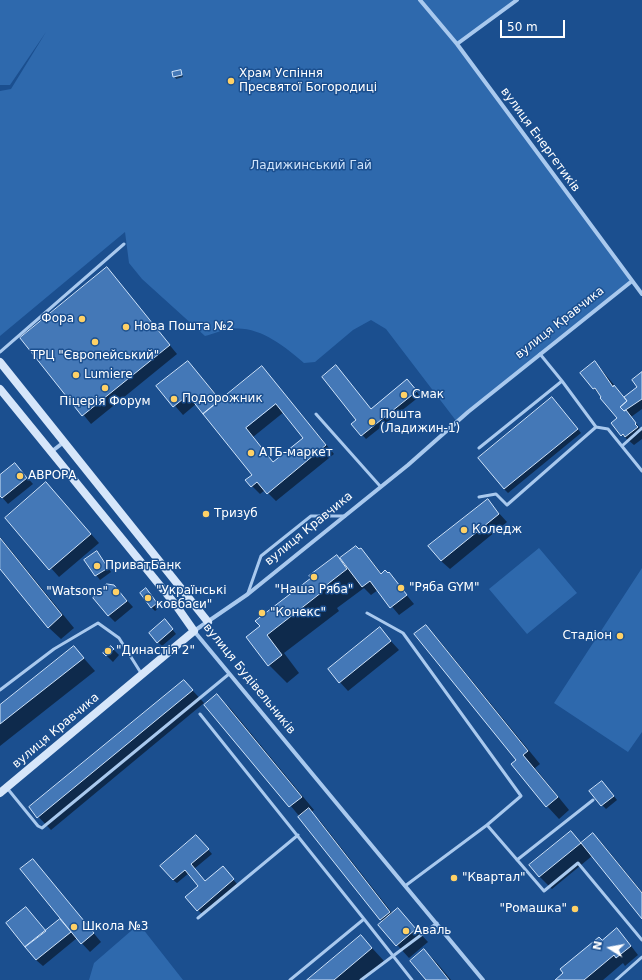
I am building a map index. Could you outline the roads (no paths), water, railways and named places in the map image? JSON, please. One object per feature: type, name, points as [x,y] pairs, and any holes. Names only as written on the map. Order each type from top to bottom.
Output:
[{"type":"street","name":"вулиця Енергетиків","points":[[420,0],[457,44],[642,294]]},
{"type":"street","points":[[457,44],[517,0]]},
{"type":"street","name":"вулиця Кравчика","points":[[0,793],[194,631],[248,594],[346,516],[380,486],[540,354],[632,281]]},
{"type":"street","points":[[0,362],[208,622]]},
{"type":"street","name":"вулиця Будівельників","points":[[0,390],[175,604],[194,631],[229,674],[483,980]]},
{"type":"street","points":[[52,452],[64,442]]},
{"type":"lane","points":[[0,352],[124,244]]},
{"type":"lane","points":[[540,354],[596,427]]},
{"type":"lane","points":[[479,448],[562,381]]},
{"type":"lane","points":[[316,414],[380,486]]},
{"type":"lane","points":[[479,497],[496,494],[507,505],[596,427],[608,428],[642,471]]},
{"type":"lane","points":[[622,446],[642,428]]},
{"type":"lane","points":[[637,465],[642,462]]},
{"type":"lane","points":[[248,594],[261,556],[311,516],[346,516]]},
{"type":"lane","points":[[367,613],[403,633],[521,796],[487,825],[405,886]]},
{"type":"lane","points":[[0,690],[54,649],[98,623],[119,638],[142,675]]},
{"type":"lane","points":[[7,787],[38,826],[42,828],[229,674]]},
{"type":"lane","points":[[200,714],[298,835],[412,980]]},
{"type":"lane","points":[[517,860],[593,800]]},
{"type":"lane","points":[[487,825],[544,891],[578,863],[642,940]]},
{"type":"lane","points":[[198,918],[298,835]]},
{"type":"lane","points":[[290,980],[364,918]]},
{"type":"lane","points":[[361,980],[437,923]]},
{"type":"lane","points":[[616,980],[642,957]]},
{"type":"place","name":"Храм Успіння Пресвятої Богородиці","points":[[231,81]]},
{"type":"place","name":"Фора","points":[[82,319]]},
{"type":"place","name":"Нова Пошта №2","points":[[126,327]]},
{"type":"place","name":"ТРЦ \"Європейський\"","points":[[95,342]]},
{"type":"place","name":"Lumiere","points":[[76,375]]},
{"type":"place","name":"Піцерія Форум","points":[[105,388]]},
{"type":"place","name":"Смак","points":[[404,395]]},
{"type":"place","name":"Подорожник","points":[[174,399]]},
{"type":"place","name":"Пошта (Ладижин-1)","points":[[372,422]]},
{"type":"place","name":"АТБ-маркет","points":[[251,453]]},
{"type":"place","name":"АВРОРА","points":[[20,476]]},
{"type":"place","name":"Тризуб","points":[[206,514]]},
{"type":"place","name":"Коледж","points":[[464,530]]},
{"type":"place","name":"ПриватБанк","points":[[97,566]]},
{"type":"place","name":"\"Наша Ряба\"","points":[[314,577]]},
{"type":"place","name":"\"Ряба GYM\"","points":[[401,588]]},
{"type":"place","name":"\"Watsons\"","points":[[116,592]]},
{"type":"place","name":"\"Українські ковбаси\"","points":[[148,598]]},
{"type":"place","name":"\"Конекс\"","points":[[262,613]]},
{"type":"place","name":"Стадіон","points":[[620,636]]},
{"type":"place","name":"\"Династія 2\"","points":[[108,651]]},
{"type":"place","name":"\"Квартал\"","points":[[454,878]]},
{"type":"place","name":"\"Ромашка\"","points":[[575,909]]},
{"type":"place","name":"Школа №3","points":[[74,927]]},
{"type":"place","name":"Аваль","points":[[406,931]]},
{"type":"park label","name":"Ладижинський Гай","points":[[311,166]]}]
